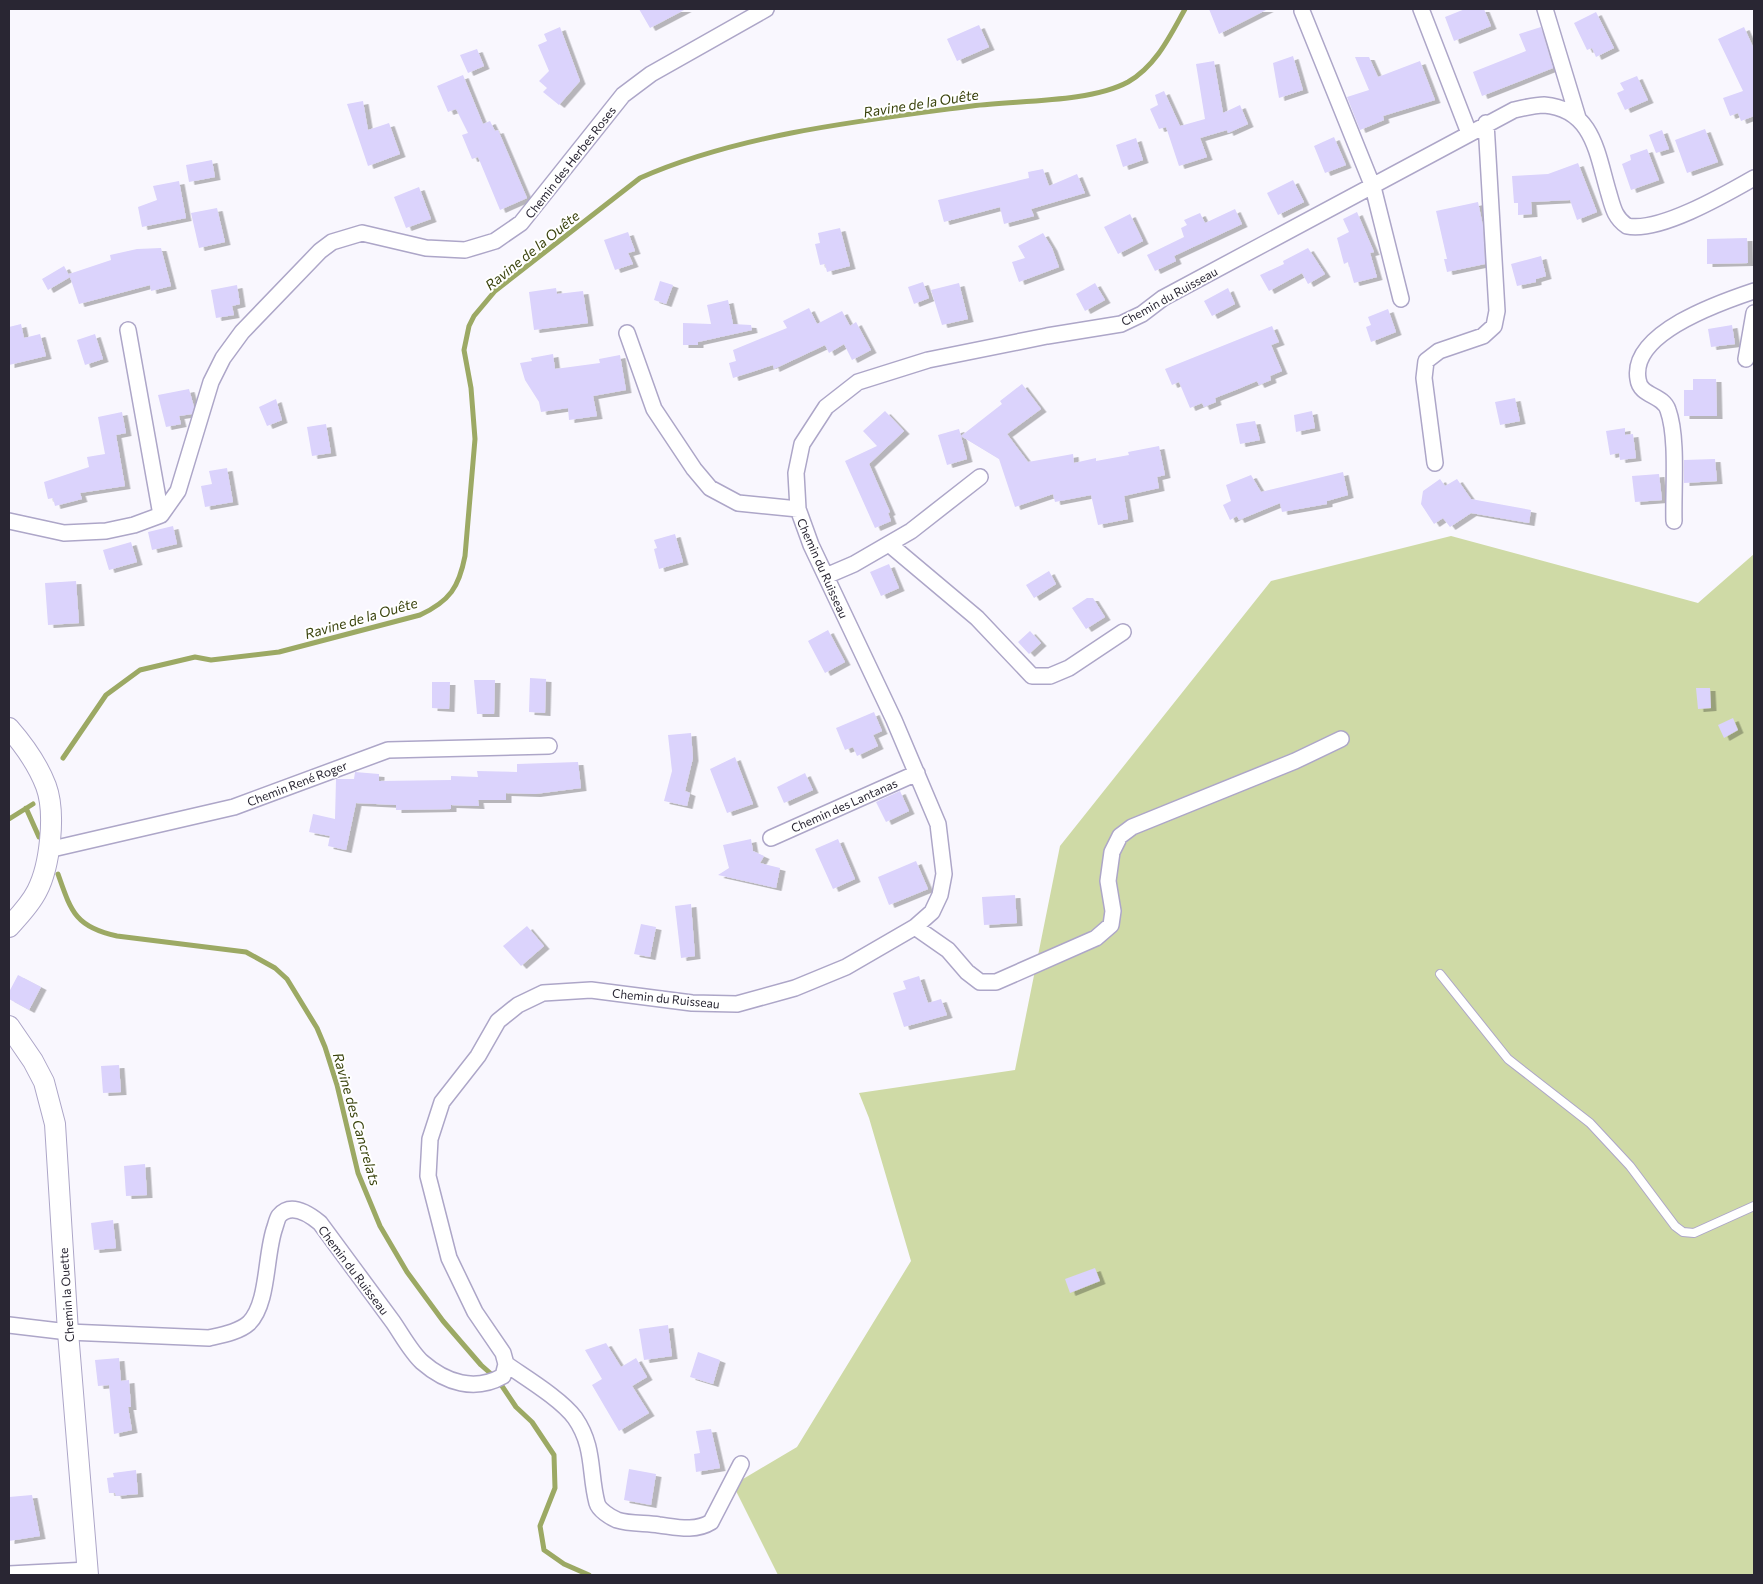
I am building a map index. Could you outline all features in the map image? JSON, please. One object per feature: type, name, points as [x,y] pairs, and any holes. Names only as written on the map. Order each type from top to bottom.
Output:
[{"type":"street","name":"Chemin des Herbes Roses","points":[[161,515],[178,491],[211,382],[223,358],[242,332],[320,251],[332,242],[362,233],[426,248],[465,250],[495,241],[522,223],[623,95],[651,74],[766,9]]},
{"type":"street","points":[[1421,9],[1469,133]]},
{"type":"street","points":[[1545,9],[1578,118],[1591,138],[1614,214],[1628,226],[1644,227],[1708,205],[1754,178]]},
{"type":"street","points":[[1302,11],[1373,187],[1401,299]]},
{"type":"street","name":"Chemin du Ruisseau","points":[[68,1332],[209,1338],[230,1333],[248,1324],[258,1309],[272,1236],[279,1216],[288,1211],[298,1210],[320,1223],[422,1362],[450,1380],[464,1384],[478,1386],[500,1374],[503,1353],[475,1312],[448,1258],[428,1176],[430,1139],[442,1102],[478,1056],[498,1021],[518,1005],[544,993],[591,990],[692,1003],[736,1004],[795,988],[846,967],[914,927],[932,912],[940,895],[944,874],[938,824],[798,510],[796,473],[802,444],[826,407],[858,382],[928,360],[1047,336],[1121,324],[1142,314],[1163,298],[1373,187],[1486,123],[1514,110],[1543,105],[1569,111],[1578,118]]},
{"type":"street","points":[[1435,463],[1424,378],[1426,361],[1439,351],[1483,336],[1494,326],[1497,311],[1486,123]]},
{"type":"street","points":[[1674,520],[1672,430],[1669,412],[1662,400],[1645,392],[1638,382],[1637,369],[1643,352],[1657,339],[1705,308],[1754,290]]},
{"type":"street","points":[[1746,359],[1754,313]]},
{"type":"street","points":[[9,521],[64,533],[106,531],[134,525],[161,515],[128,330]]},
{"type":"street","points":[[626,333],[654,409],[694,469],[710,488],[738,503],[798,510]]},
{"type":"street","points":[[826,576],[911,531],[980,477]]},
{"type":"street","points":[[889,544],[976,618],[1032,676],[1050,676],[1069,668],[1123,632]]},
{"type":"street","points":[[9,728],[29,755],[46,786],[50,810],[48,850],[37,891],[20,917],[9,927]]},
{"type":"street","points":[[914,927],[948,950],[967,972],[980,982],[996,982],[1033,966],[1096,938],[1111,925],[1113,911],[1108,881],[1112,852],[1120,836],[1132,827],[1295,761],[1341,739]]},
{"type":"street","name":"Chemin René Roger","points":[[48,850],[234,807],[388,750],[549,746]]},
{"type":"street","name":"Chemin des Lantanas","points":[[771,838],[916,773]]},
{"type":"street","name":"Chemin la Ouette","points":[[9,1026],[44,1082],[55,1124],[68,1332],[88,1572]]},
{"type":"street","points":[[9,1325],[68,1332]]},
{"type":"street","points":[[500,1374],[542,1389],[574,1418],[586,1439],[593,1464],[597,1504],[602,1510],[618,1520],[689,1528],[704,1526],[710,1522],[741,1464]]},
{"type":"street","points":[[9,1574],[88,1572]]},
{"type":"lane","points":[[1440,974],[1508,1059],[1590,1123],[1630,1166],[1669,1219],[1683,1232],[1694,1234],[1754,1206]]},
{"type":"green space","points":[[1451,536],[1698,603],[1754,554],[1754,1575],[778,1575],[733,1485],[797,1447],[911,1261],[869,1118],[859,1093],[1015,1070],[1060,846],[1271,581]]},
{"type":"building","points":[[639,9],[686,9],[650,28]]},
{"type":"building","points":[[1209,9],[1268,9],[1219,34]]},
{"type":"building","points":[[1465,9],[1484,9],[1491,26],[1454,41],[1445,17]]},
{"type":"building","points":[[1596,12],[1614,48],[1596,57],[1592,48],[1587,50],[1574,23]]},
{"type":"building","points":[[979,25],[989,47],[957,61],[947,39]]},
{"type":"building","points":[[560,27],[580,81],[559,105],[543,92],[547,88],[539,81],[549,71],[538,45],[547,41],[544,34]]},
{"type":"building","points":[[1541,27],[1553,68],[1482,96],[1473,72],[1526,51],[1519,34]]},
{"type":"building","points":[[1744,27],[1754,49],[1754,116],[1741,121],[1738,113],[1730,116],[1723,98],[1743,91],[1718,39]]},
{"type":"building","points":[[477,49],[484,66],[468,73],[460,55]]},
{"type":"building","points":[[1293,56],[1303,90],[1279,98],[1273,63]]},
{"type":"building","points":[[1355,57],[1369,57],[1378,77],[1420,61],[1435,100],[1383,116],[1384,120],[1360,130],[1347,97],[1369,90]]},
{"type":"building","points":[[1214,61],[1223,113],[1240,105],[1248,124],[1228,133],[1227,130],[1200,138],[1207,157],[1179,166],[1166,127],[1159,129],[1150,109],[1158,105],[1155,95],[1164,91],[1180,126],[1205,119],[1196,64]]},
{"type":"building","points":[[463,75],[483,124],[490,121],[495,131],[498,130],[527,198],[500,210],[478,157],[472,159],[462,135],[468,133],[456,109],[448,112],[437,86]]},
{"type":"building","points":[[1637,76],[1648,100],[1625,110],[1617,93],[1624,90],[1620,83]]},
{"type":"building","points":[[363,101],[368,130],[389,123],[400,154],[368,166],[347,104]]},
{"type":"building","points":[[1705,129],[1718,162],[1687,173],[1675,140]]},
{"type":"building","points":[[1662,130],[1669,149],[1656,153],[1649,135]]},
{"type":"building","points":[[1334,137],[1346,165],[1325,173],[1314,146]]},
{"type":"building","points":[[1136,138],[1143,160],[1123,167],[1116,145]]},
{"type":"building","points":[[1647,149],[1659,180],[1631,190],[1622,164],[1631,160],[1630,155]]},
{"type":"building","points":[[212,160],[215,177],[189,182],[186,165]]},
{"type":"building","points":[[1578,163],[1597,212],[1577,220],[1570,200],[1531,202],[1532,214],[1518,215],[1518,203],[1514,203],[1512,176],[1548,174]]},
{"type":"building","points":[[1043,169],[1049,186],[1077,174],[1085,193],[1031,209],[1034,216],[1004,224],[1000,207],[944,222],[938,200],[1029,178],[1028,172]]},
{"type":"building","points":[[1293,180],[1304,202],[1278,215],[1267,193]]},
{"type":"building","points":[[179,181],[186,218],[142,227],[138,207],[157,200],[153,186]]},
{"type":"building","points":[[419,187],[431,219],[406,228],[394,197]]},
{"type":"building","points":[[1478,202],[1483,226],[1485,264],[1447,272],[1444,259],[1447,259],[1436,211]]},
{"type":"building","points":[[217,208],[225,242],[199,248],[191,213]]},
{"type":"building","points":[[1235,209],[1242,224],[1174,256],[1176,261],[1155,271],[1147,255],[1184,237],[1181,228],[1187,225],[1184,220],[1200,213],[1205,223]]},
{"type":"building","points":[[1357,212],[1374,252],[1370,253],[1377,277],[1354,283],[1348,262],[1344,264],[1337,238],[1349,232],[1343,219]]},
{"type":"building","points":[[1130,214],[1143,241],[1118,254],[1104,227]]},
{"type":"building","points":[[840,228],[850,266],[827,272],[825,264],[820,265],[815,244],[820,243],[818,233]]},
{"type":"building","points":[[628,232],[635,251],[628,253],[633,264],[615,270],[604,240]]},
{"type":"building","points":[[1043,233],[1052,248],[1059,267],[1019,282],[1012,262],[1025,258],[1018,246]]},
{"type":"building","points":[[1747,238],[1748,263],[1707,264],[1707,239]]},
{"type":"building","points":[[161,248],[171,286],[151,291],[150,285],[79,304],[69,274],[111,260],[110,255],[137,249]]},
{"type":"building","points":[[1308,248],[1325,274],[1308,284],[1302,273],[1269,291],[1260,275],[1284,264],[1283,261]]},
{"type":"building","points":[[1541,256],[1546,276],[1536,279],[1536,282],[1517,286],[1511,264]]},
{"type":"building","points":[[64,266],[70,277],[48,290],[42,279]]},
{"type":"building","points":[[660,281],[673,285],[666,304],[654,300]]},
{"type":"building","points":[[923,282],[929,298],[914,304],[908,287]]},
{"type":"building","points":[[959,283],[968,319],[942,325],[931,290]]},
{"type":"building","points":[[1095,283],[1105,300],[1085,311],[1076,294]]},
{"type":"building","points":[[237,285],[240,304],[232,306],[234,315],[216,318],[211,290]]},
{"type":"building","points":[[556,288],[557,294],[583,291],[588,323],[534,330],[529,292]]},
{"type":"building","points":[[1228,288],[1235,304],[1212,316],[1204,301]]},
{"type":"building","points":[[728,300],[733,324],[751,325],[752,330],[698,342],[698,345],[683,345],[683,323],[711,324],[707,305]]},
{"type":"building","points":[[809,308],[817,324],[842,311],[850,326],[856,322],[871,350],[852,360],[844,344],[829,353],[825,345],[774,369],[773,365],[733,378],[729,363],[736,361],[733,350],[787,328],[783,321]]},
{"type":"building","points":[[1388,309],[1396,332],[1371,342],[1366,327],[1371,325],[1368,317]]},
{"type":"building","points":[[21,324],[24,338],[40,334],[46,356],[9,365],[9,327]]},
{"type":"building","points":[[1732,325],[1735,344],[1711,347],[1708,329]]},
{"type":"building","points":[[1272,326],[1279,342],[1271,345],[1282,371],[1270,376],[1271,380],[1259,385],[1257,381],[1215,398],[1216,402],[1204,407],[1202,403],[1190,408],[1179,382],[1172,385],[1165,369]]},
{"type":"building","points":[[95,334],[103,359],[85,365],[77,340]]},
{"type":"building","points":[[553,354],[555,369],[600,363],[599,359],[620,355],[626,390],[593,396],[597,416],[569,420],[568,408],[541,412],[539,402],[525,380],[520,363],[532,361],[531,358]]},
{"type":"building","points":[[1693,379],[1716,379],[1717,416],[1684,416],[1684,390],[1693,390]]},
{"type":"building","points":[[1022,384],[1041,409],[1007,434],[1028,462],[1073,454],[1074,463],[1096,458],[1096,461],[1129,455],[1128,452],[1159,446],[1165,475],[1157,477],[1159,488],[1124,496],[1128,519],[1098,525],[1091,495],[1055,502],[1053,494],[1015,507],[999,459],[961,436],[1002,404],[1000,401]]},
{"type":"building","points":[[189,389],[194,407],[192,414],[179,416],[181,424],[166,427],[158,395]]},
{"type":"building","points":[[1515,398],[1520,421],[1500,425],[1495,402]]},
{"type":"building","points":[[276,399],[282,420],[267,426],[259,407]]},
{"type":"building","points":[[885,411],[904,431],[869,464],[890,512],[888,513],[891,521],[875,528],[845,461],[877,446],[863,431]]},
{"type":"building","points":[[1312,411],[1315,428],[1296,432],[1294,415]]},
{"type":"building","points":[[122,412],[126,433],[116,435],[125,486],[80,493],[82,499],[55,506],[53,498],[48,499],[44,482],[89,467],[87,457],[105,454],[98,417]]},
{"type":"building","points":[[1255,421],[1260,440],[1240,444],[1236,424]]},
{"type":"building","points":[[326,424],[331,453],[312,456],[307,427]]},
{"type":"building","points":[[1625,428],[1625,435],[1633,434],[1636,458],[1620,460],[1619,453],[1610,455],[1606,431]]},
{"type":"building","points":[[959,429],[967,459],[947,465],[938,435]]},
{"type":"building","points":[[1715,459],[1717,481],[1684,483],[1684,460]]},
{"type":"building","points":[[227,468],[233,502],[205,507],[201,486],[212,484],[209,471]]},
{"type":"building","points":[[1343,472],[1348,495],[1327,501],[1327,504],[1282,512],[1280,503],[1239,520],[1237,516],[1230,520],[1223,505],[1231,501],[1226,485],[1251,475],[1261,492]]},
{"type":"building","points":[[1659,474],[1662,500],[1635,502],[1632,476]]},
{"type":"building","points":[[1440,479],[1445,486],[1457,479],[1471,499],[1531,510],[1529,523],[1471,513],[1450,527],[1443,518],[1434,524],[1421,504],[1423,491]]},
{"type":"building","points":[[173,526],[177,544],[152,550],[148,532]]},
{"type":"building","points":[[675,534],[683,562],[659,569],[654,549],[657,548],[654,540]]},
{"type":"building","points":[[131,542],[137,562],[109,570],[103,550]]},
{"type":"building","points":[[889,564],[899,588],[881,596],[870,572]]},
{"type":"building","points":[[1049,571],[1056,584],[1034,598],[1026,585]]},
{"type":"building","points":[[76,581],[79,623],[48,625],[45,583]]},
{"type":"building","points":[[1087,598],[1093,598],[1105,617],[1086,629],[1072,608]]},
{"type":"building","points":[[828,630],[845,662],[825,673],[808,641]]},
{"type":"building","points":[[1030,631],[1041,643],[1029,654],[1018,642]]},
{"type":"building","points":[[530,678],[546,679],[545,713],[529,712]]},
{"type":"building","points":[[474,680],[495,680],[494,714],[477,714]]},
{"type":"building","points":[[432,682],[450,682],[449,709],[432,708]]},
{"type":"building","points":[[1696,688],[1710,688],[1711,708],[1698,709]]},
{"type":"building","points":[[874,712],[882,731],[873,735],[878,746],[857,756],[853,747],[845,750],[836,728]]},
{"type":"building","points":[[1733,718],[1738,730],[1724,738],[1718,725]]},
{"type":"building","points":[[691,733],[693,758],[685,791],[690,793],[687,806],[664,801],[672,771],[668,735]]},
{"type":"building","points":[[735,757],[753,804],[727,813],[710,769]]},
{"type":"building","points":[[578,762],[581,788],[535,794],[506,793],[506,800],[478,800],[479,806],[451,805],[451,809],[396,810],[396,805],[356,803],[346,850],[328,846],[330,836],[309,832],[313,814],[335,819],[336,779],[354,779],[355,772],[379,774],[379,781],[451,780],[451,776],[478,777],[477,771],[517,772],[517,764]]},
{"type":"building","points":[[805,773],[813,790],[784,803],[777,787]]},
{"type":"building","points":[[900,791],[909,811],[886,822],[876,802]]},
{"type":"building","points":[[751,839],[753,851],[764,856],[760,863],[780,868],[776,888],[718,875],[729,868],[723,845]]},
{"type":"building","points":[[838,839],[855,879],[833,889],[815,849]]},
{"type":"building","points":[[916,861],[928,889],[889,905],[878,877]]},
{"type":"building","points":[[1015,895],[1017,923],[984,925],[982,897]]},
{"type":"building","points":[[691,904],[695,956],[681,958],[675,906]]},
{"type":"building","points":[[641,924],[656,927],[650,957],[634,954]]},
{"type":"building","points":[[527,926],[544,946],[521,966],[503,946]]},
{"type":"building","points":[[18,975],[41,987],[29,1010],[9,999],[9,992]]},
{"type":"building","points":[[919,976],[928,1003],[941,999],[947,1015],[904,1027],[893,993],[906,989],[903,981]]},
{"type":"building","points":[[119,1065],[121,1092],[103,1093],[101,1066]]},
{"type":"building","points":[[145,1164],[147,1195],[126,1196],[124,1166]]},
{"type":"building","points":[[113,1220],[116,1248],[94,1250],[91,1223]]},
{"type":"building","points":[[1095,1268],[1100,1281],[1070,1293],[1065,1279]]},
{"type":"building","points":[[668,1325],[672,1356],[644,1360],[639,1329]]},
{"type":"building","points":[[606,1343],[621,1367],[636,1358],[647,1377],[632,1386],[649,1413],[619,1431],[592,1385],[602,1379],[585,1350]]},
{"type":"building","points":[[698,1352],[720,1360],[713,1384],[690,1377]]},
{"type":"building","points":[[119,1358],[121,1381],[129,1380],[131,1407],[128,1407],[132,1430],[114,1434],[109,1385],[98,1386],[95,1360]]},
{"type":"building","points":[[711,1429],[720,1468],[696,1472],[694,1454],[700,1453],[696,1431]]},
{"type":"building","points":[[629,1469],[656,1474],[651,1505],[624,1500]]},
{"type":"building","points":[[136,1470],[138,1494],[116,1496],[115,1493],[109,1493],[107,1478],[114,1477],[113,1473]]},
{"type":"building","points":[[32,1495],[40,1536],[9,1541],[9,1497]]},
{"type":"waterway","name":"Ravine de la Ouête","points":[[63,758],[106,695],[140,670],[195,657],[211,660],[279,652],[420,615],[439,604],[452,592],[460,576],[465,556],[475,439],[471,388],[464,350],[469,326],[474,316],[495,291],[640,178],[719,150],[803,131],[846,123],[972,106],[1052,100],[1094,94],[1112,89],[1128,82],[1147,68],[1174,30],[1185,9]]},
{"type":"waterway","name":"Ravine de la Ouête","points":[[9,819],[33,804]]},
{"type":"waterway","name":"Ravine des Cancrelats","points":[[26,808],[39,837]]},
{"type":"waterway","name":"Ravine des Cancrelats","points":[[58,874],[71,908],[83,922],[92,928],[117,936],[246,952],[275,968],[287,979],[317,1028],[325,1047],[337,1085],[358,1173],[380,1226],[407,1272],[443,1321],[481,1365],[498,1380],[516,1407],[532,1422],[554,1455],[555,1488],[540,1526],[544,1550],[564,1564],[589,1575]]}]
